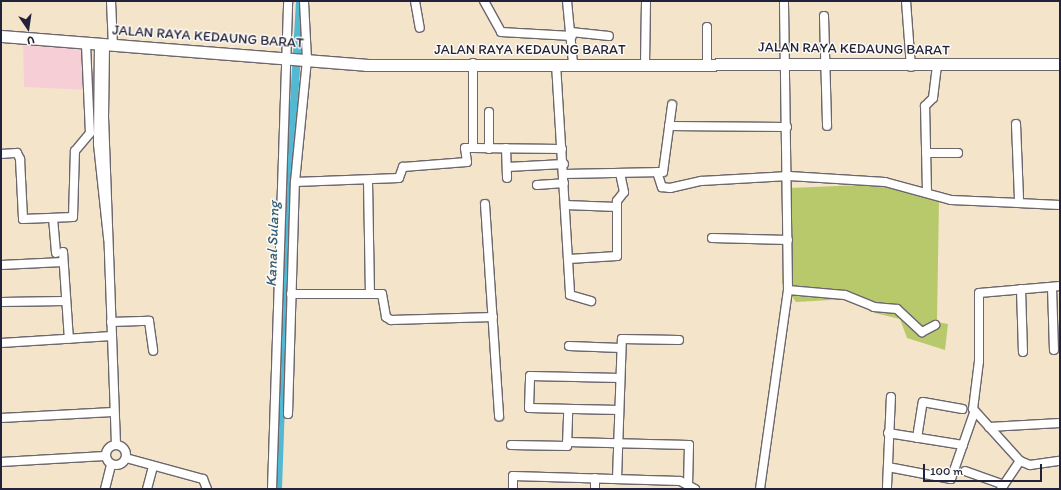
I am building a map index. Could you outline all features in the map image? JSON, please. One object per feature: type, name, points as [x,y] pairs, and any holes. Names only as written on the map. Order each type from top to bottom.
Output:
[{"type":"street","points":[[111,1],[106,45],[102,61],[102,144],[108,238],[113,412],[116,445]]},
{"type":"street","points":[[272,489],[288,1]]},
{"type":"street","points":[[288,414],[295,182],[304,1]]},
{"type":"street","points":[[415,1],[420,28]]},
{"type":"street","points":[[484,1],[501,32],[609,36]]},
{"type":"street","points":[[567,1],[573,63]]},
{"type":"street","points":[[645,65],[646,1]]},
{"type":"street","points":[[760,489],[788,290],[789,176],[784,1]]},
{"type":"street","points":[[906,1],[911,67]]},
{"type":"street","points":[[824,16],[827,126]]},
{"type":"street","points":[[707,27],[707,63]]},
{"type":"street","name":"JALAN RAYA KEDAUNG BARAT","points":[[1,36],[179,53],[285,56],[301,59],[366,65],[473,63],[645,65],[785,62],[826,65],[937,67],[1060,64]]},
{"type":"street","points":[[1,154],[17,153],[20,159],[23,219],[73,217],[74,151],[90,133],[86,45]]},
{"type":"street","points":[[473,63],[473,148]]},
{"type":"street","points":[[556,64],[564,164],[570,297],[591,302]]},
{"type":"street","points":[[926,192],[925,106],[932,98],[937,67]]},
{"type":"street","points":[[564,174],[657,172],[664,170],[672,105]]},
{"type":"street","points":[[489,112],[490,149]]},
{"type":"street","points":[[1016,124],[1019,200]]},
{"type":"street","points":[[669,126],[787,127]]},
{"type":"street","points":[[295,182],[368,181],[399,178],[403,167],[467,162],[465,148],[562,149]]},
{"type":"street","points":[[506,148],[507,178]]},
{"type":"street","points":[[926,153],[958,153]]},
{"type":"street","points":[[507,168],[564,164]]},
{"type":"street","points":[[657,172],[662,187],[670,188],[701,181],[789,176],[884,182],[926,192],[951,200],[1019,200],[1060,205]]},
{"type":"street","points":[[569,259],[616,256],[616,207],[624,192],[620,173]]},
{"type":"street","points":[[368,181],[370,294]]},
{"type":"street","points":[[538,185],[564,183]]},
{"type":"street","points":[[485,204],[499,417]]},
{"type":"street","points":[[565,205],[616,207]]},
{"type":"street","points":[[53,218],[63,262],[68,339]]},
{"type":"street","points":[[712,238],[788,240]]},
{"type":"street","points":[[1,265],[63,262]]},
{"type":"street","points":[[888,467],[951,479],[974,413],[979,362],[979,293],[1056,287],[1054,350]]},
{"type":"street","points":[[1021,289],[1023,352]]},
{"type":"street","points":[[788,290],[845,295],[874,307],[897,309],[922,332],[935,325]]},
{"type":"street","points":[[291,294],[370,294],[384,296],[386,317],[391,320],[493,317]]},
{"type":"street","points":[[1,302],[65,301]]},
{"type":"street","points":[[111,322],[149,321],[153,351]]},
{"type":"street","points":[[1,343],[112,336]]},
{"type":"street","points":[[618,479],[622,339],[679,340]]},
{"type":"street","points":[[569,346],[621,348]]},
{"type":"street","points":[[619,410],[529,408],[530,376],[620,378]]},
{"type":"street","points":[[887,487],[888,433],[891,397]]},
{"type":"street","points":[[917,438],[923,402],[962,409]]},
{"type":"street","points":[[511,445],[567,446],[568,409]]},
{"type":"street","points":[[1,418],[113,412]]},
{"type":"street","points":[[974,413],[1020,461],[1030,465],[1060,461]]},
{"type":"street","points":[[989,427],[1060,423]]},
{"type":"street","points":[[888,433],[963,444]]},
{"type":"street","points":[[567,442],[689,445],[692,487]]},
{"type":"street","points":[[105,456],[110,447],[116,445]]},
{"type":"street","points":[[116,445],[125,451],[126,458]]},
{"type":"street","points":[[1,462],[105,456]]},
{"type":"street","points":[[105,456],[111,465],[105,489]]},
{"type":"street","points":[[111,465],[118,465],[126,458]]},
{"type":"street","points":[[126,458],[202,479],[207,489]]},
{"type":"street","points":[[965,471],[1003,487],[1020,461]]},
{"type":"street","points":[[147,489],[153,466]]},
{"type":"street","points":[[513,489],[513,476],[680,481],[692,487]]},
{"type":"street","points":[[595,478],[595,489]]},
{"type":"shaded area","points":[[23,44],[87,50],[89,90],[24,87]]},
{"type":"green space","points":[[887,184],[939,200],[937,322],[948,324],[945,350],[907,338],[900,319],[875,313],[848,299],[796,302],[782,283],[784,252],[792,247],[789,188]]},
{"type":"waterway","name":"Kanal Sulang","points":[[278,489],[288,204],[300,1]]}]
